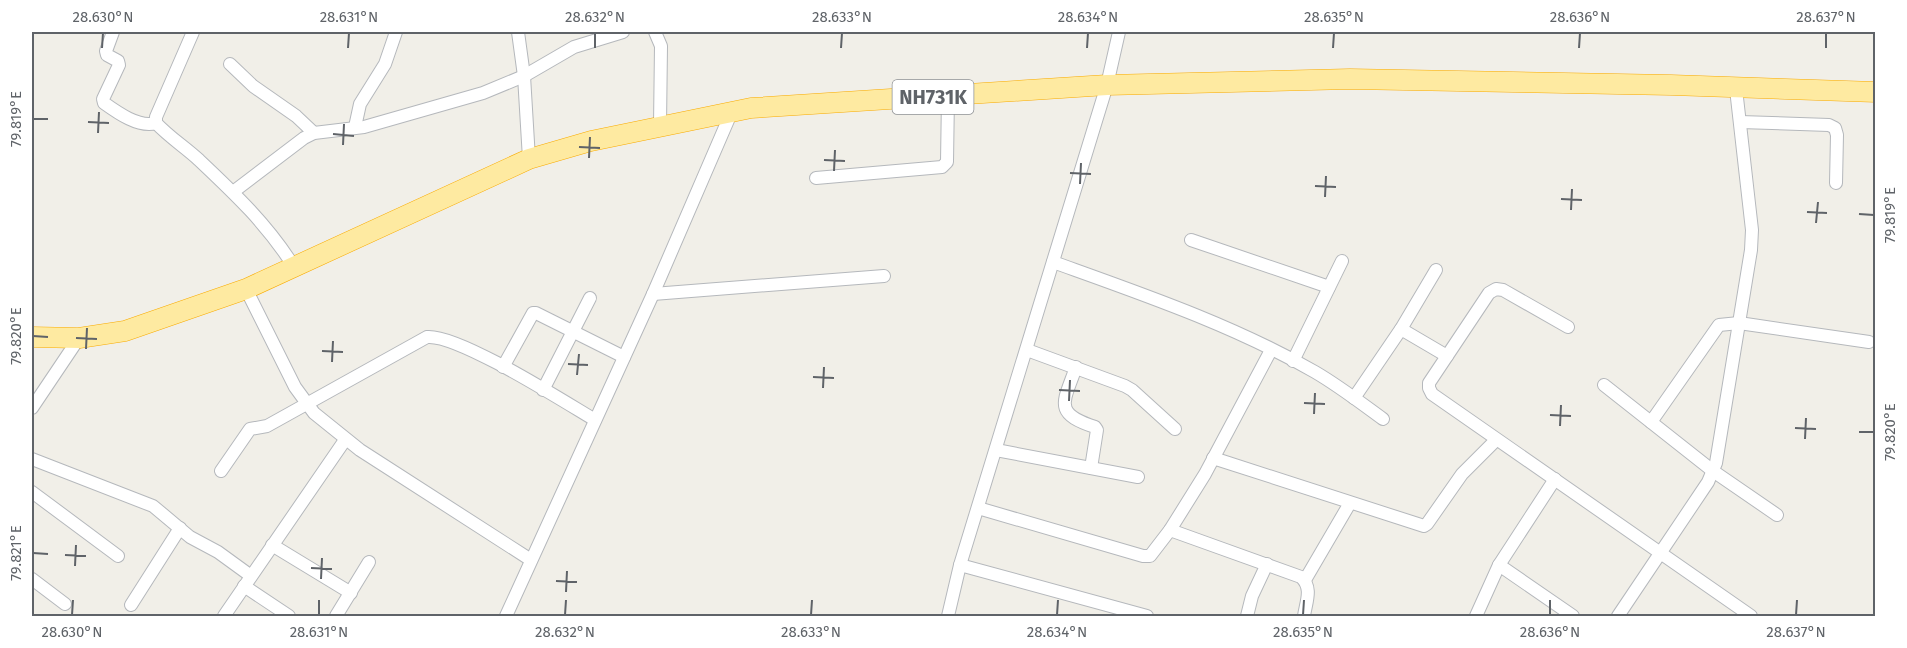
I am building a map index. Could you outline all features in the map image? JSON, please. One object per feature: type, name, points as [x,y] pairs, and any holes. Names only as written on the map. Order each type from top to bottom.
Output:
[{"type":"highway","name":"NH731K","points":[[32,337],[79,338],[126,331],[246,290],[529,159],[591,141],[660,125],[751,108],[1107,85],[1350,79],[1671,85],[1875,92]]},
{"type":"street","points":[[113,32],[106,51],[107,56],[120,64],[103,99],[104,104],[141,124],[156,123]]},
{"type":"street","points":[[193,32],[156,117],[156,123],[233,192],[278,242],[294,267]]},
{"type":"street","points":[[355,127],[360,104],[385,64],[396,32]]},
{"type":"street","points":[[518,32],[524,76],[529,159]]},
{"type":"street","points":[[233,192],[303,138],[314,133],[364,127],[483,93],[524,76],[574,47],[623,32]]},
{"type":"street","points":[[655,32],[661,46],[660,125]]},
{"type":"street","points":[[948,616],[960,565],[1107,85],[1119,32]]},
{"type":"street","points":[[230,64],[253,86],[296,116],[314,133]]},
{"type":"street","points":[[1618,616],[1662,553],[1713,471],[1751,250],[1752,230],[1736,89]]},
{"type":"street","points":[[816,177],[942,167],[947,162],[948,96]]},
{"type":"street","points":[[506,616],[653,294],[732,111]]},
{"type":"street","points":[[1740,122],[1829,125],[1835,128],[1837,135],[1836,183]]},
{"type":"street","points":[[1191,240],[1329,287]]},
{"type":"street","points":[[1293,361],[1342,261]]},
{"type":"street","points":[[1053,262],[1154,298],[1271,350],[1314,371],[1383,419]]},
{"type":"street","points":[[1353,398],[1401,329],[1436,270]]},
{"type":"street","points":[[653,294],[884,276]]},
{"type":"street","points":[[1568,327],[1503,290],[1496,289],[1489,293],[1429,383],[1429,388],[1432,394],[1496,440],[1751,616]]},
{"type":"street","points":[[246,290],[295,387],[314,413],[345,440],[531,560]]},
{"type":"street","points":[[543,390],[590,298]]},
{"type":"street","points":[[503,367],[533,313],[624,357]]},
{"type":"street","points":[[1651,422],[1716,328],[1724,324],[1739,323],[1869,342]]},
{"type":"street","points":[[1401,329],[1447,356]]},
{"type":"street","points":[[220,471],[248,431],[267,426],[427,337],[435,336],[445,339],[503,367],[595,420]]},
{"type":"street","points":[[32,408],[79,338]]},
{"type":"street","points":[[1027,350],[1116,381],[1132,390],[1175,429]]},
{"type":"street","points":[[978,508],[1143,556],[1150,556],[1170,530],[1214,458],[1271,350]]},
{"type":"street","points":[[1076,367],[1064,403],[1066,412],[1076,420],[1095,427],[1097,430],[1091,468]]},
{"type":"street","points":[[1604,385],[1713,471],[1777,515]]},
{"type":"street","points":[[224,616],[345,440]]},
{"type":"street","points":[[1214,458],[1424,526],[1462,474],[1496,440]]},
{"type":"street","points":[[996,450],[1138,477]]},
{"type":"street","points":[[32,459],[153,506],[189,537],[218,552],[289,616]]},
{"type":"street","points":[[1476,616],[1499,565],[1555,479]]},
{"type":"street","points":[[32,492],[118,556]]},
{"type":"street","points":[[1304,616],[1308,592],[1305,580],[1350,503]]},
{"type":"street","points":[[131,605],[180,528]]},
{"type":"street","points":[[1170,530],[1268,564],[1305,580]]},
{"type":"street","points":[[272,545],[351,593]]},
{"type":"street","points":[[336,616],[369,562]]},
{"type":"street","points":[[1247,616],[1252,596],[1268,564]]},
{"type":"street","points":[[960,565],[1147,616]]},
{"type":"street","points":[[1499,565],[1573,616]]},
{"type":"street","points":[[32,579],[65,604]]}]
